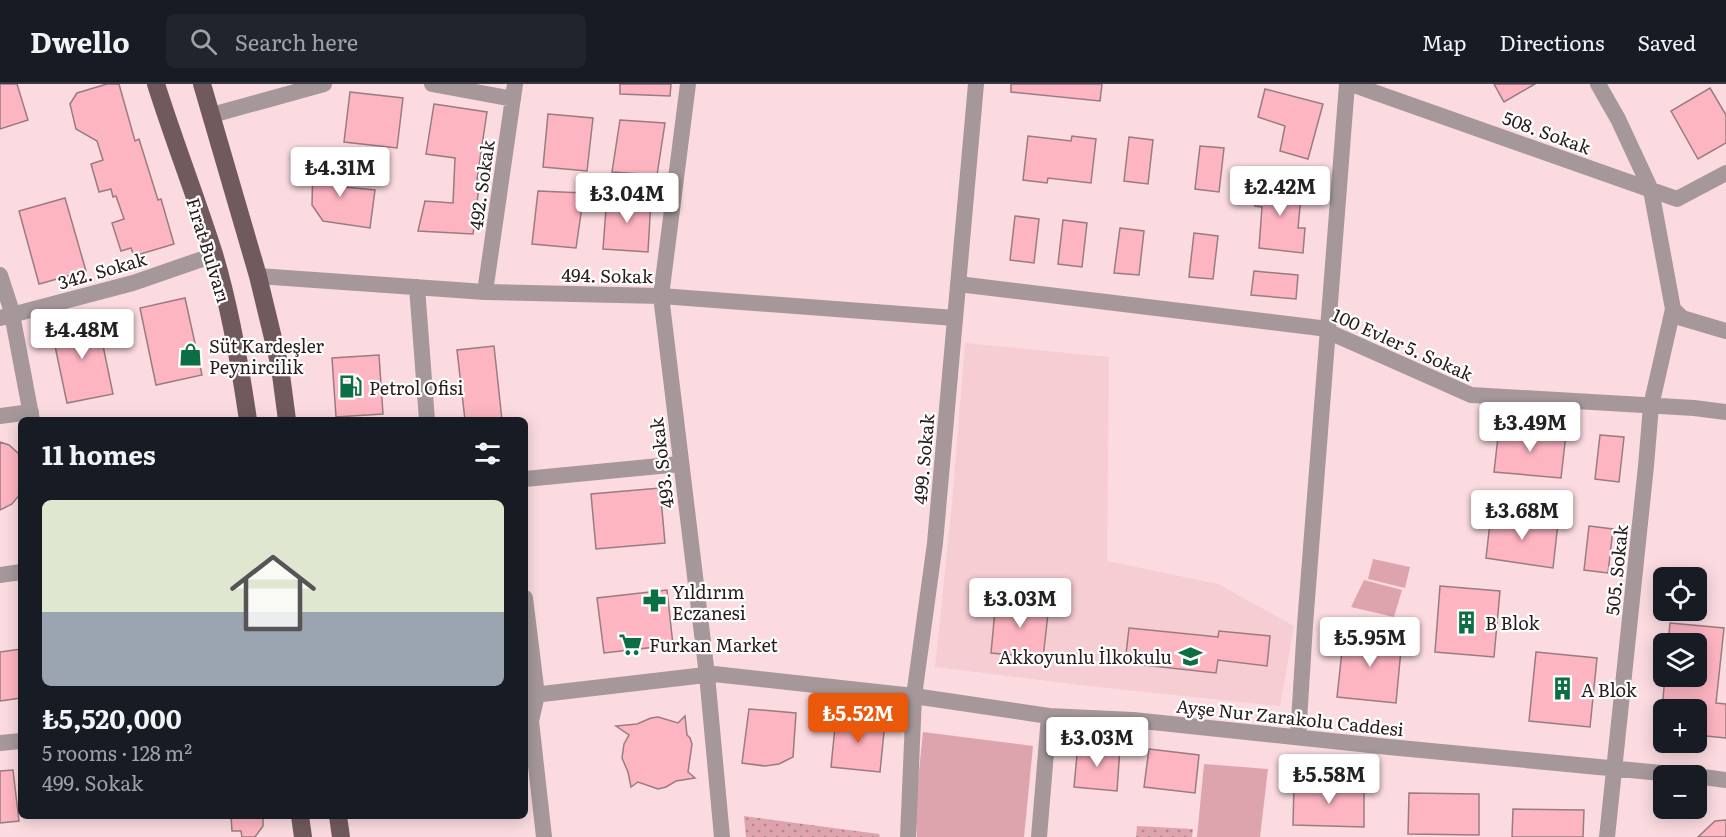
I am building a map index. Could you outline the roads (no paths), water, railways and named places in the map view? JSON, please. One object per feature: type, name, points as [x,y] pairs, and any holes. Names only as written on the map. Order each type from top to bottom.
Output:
[{"type":"main road","name":"Fırat Bulvarı","points":[[156,84],[214,255],[238,353],[248,417]]},
{"type":"main road","points":[[202,84],[258,276],[280,367],[287,417]]},
{"type":"main road","points":[[300,819],[303,837]]},
{"type":"main road","points":[[338,819],[341,837]]},
{"type":"street","points":[[212,115],[324,84]]},
{"type":"street","points":[[432,84],[514,92]]},
{"type":"street","name":"493. Sokak","points":[[688,84],[661,296],[707,675],[722,837]]},
{"type":"street","name":"499. Sokak","points":[[908,837],[914,696],[935,543],[976,84]]},
{"type":"street","points":[[1298,737],[1349,84]]},
{"type":"street","name":"508. Sokak","points":[[1349,84],[1677,199],[1726,173]]},
{"type":"street","points":[[1598,84],[1618,119],[1650,190],[1673,309],[1682,318],[1726,331]]},
{"type":"street","name":"492. Sokak","points":[[485,292],[514,92]]},
{"type":"street","name":"342. Sokak","points":[[6,317],[133,283],[214,255]]},
{"type":"street","points":[[0,275],[6,317],[32,416],[0,416]]},
{"type":"street","name":"494. Sokak","points":[[258,276],[485,292],[661,296],[955,318]]},
{"type":"street","name":"100 Evler 5. Sokak","points":[[958,284],[1320,328],[1471,395],[1726,412]]},
{"type":"street","points":[[417,287],[427,417]]},
{"type":"street","name":"505. Sokak","points":[[1607,837],[1651,406],[1673,309]]},
{"type":"street","points":[[528,479],[680,464]]},
{"type":"street","points":[[0,575],[18,572]]},
{"type":"street","points":[[528,647],[531,721],[544,837]]},
{"type":"street","name":"Ayşe Nur Zarakolu Caddesi","points":[[531,696],[714,674],[914,696],[1049,716],[1133,720],[1653,771]]},
{"type":"street","points":[[1038,837],[1049,716]]},
{"type":"street","points":[[0,743],[18,741]]},
{"type":"street","name":"Ayşe Nur Zarakolu Caddesi","points":[[1707,778],[1726,780]]},
{"type":"place","name":"Süt Kardeşler Peynircilik","points":[[191,355]]},
{"type":"place","name":"Petrol Ofisi","points":[[351,387]]},
{"type":"place","name":"Yıldırım Eczanesi","points":[[654,601]]},
{"type":"place","name":"B Blok","points":[[1467,622]]},
{"type":"place","name":"Furkan Market","points":[[631,644]]},
{"type":"place","name":"Akkoyunlu İlkokulu","points":[[1190,656]]},
{"type":"place","name":"A Blok","points":[[1563,689]]}]
